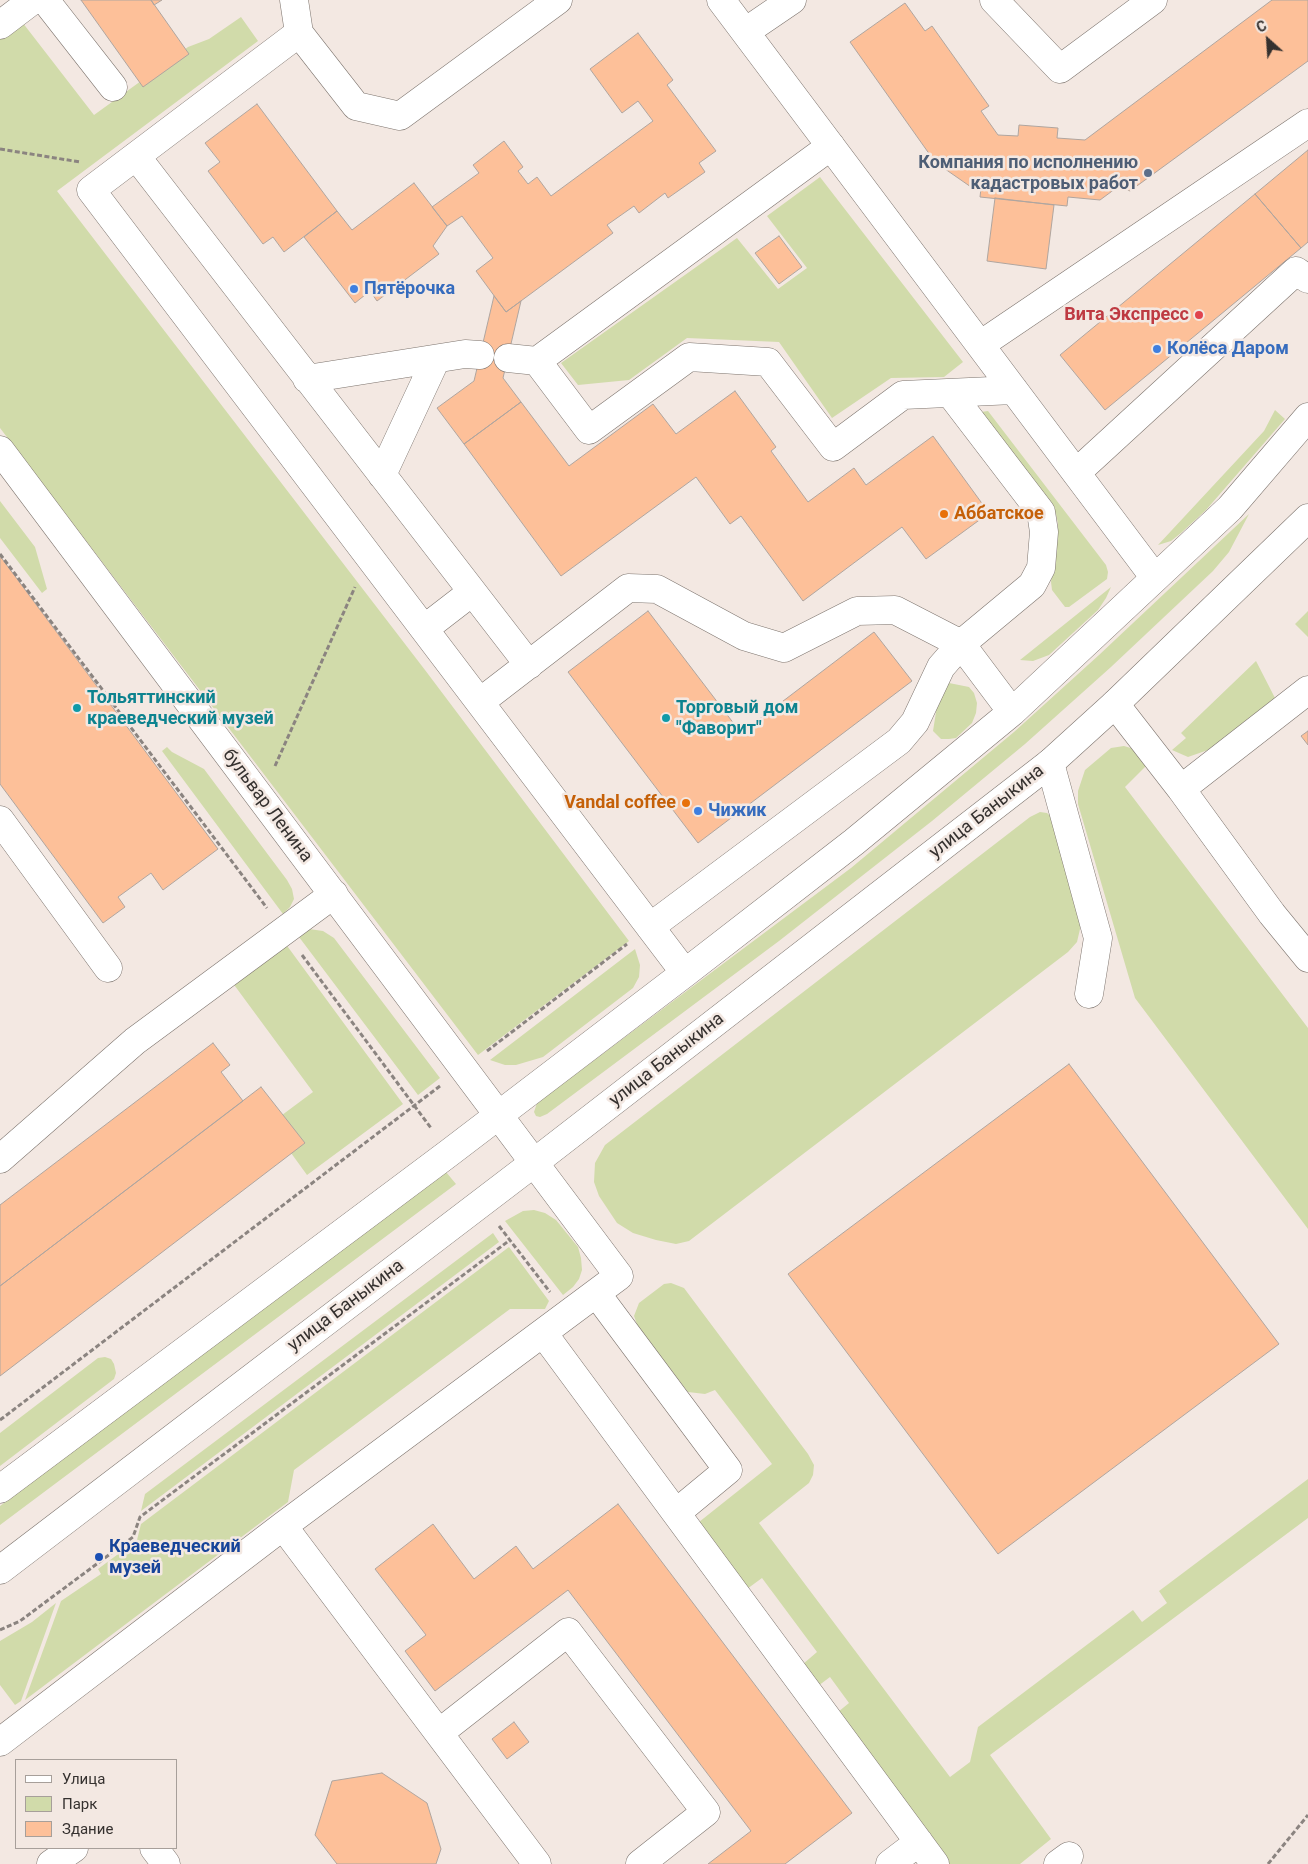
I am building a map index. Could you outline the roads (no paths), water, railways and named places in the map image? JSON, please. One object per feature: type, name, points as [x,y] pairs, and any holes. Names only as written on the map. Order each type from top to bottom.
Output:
[{"type":"main road","points":[[0,25],[34,0]]},
{"type":"main road","points":[[45,0],[113,87]]},
{"type":"main road","points":[[294,0],[299,34],[356,106],[400,116],[558,0]]},
{"type":"main road","points":[[721,0],[1155,578]]},
{"type":"main road","points":[[745,32],[792,0]]},
{"type":"main road","points":[[994,0],[1060,68],[1153,0]]},
{"type":"main road","points":[[299,34],[91,190],[685,973]]},
{"type":"main road","points":[[980,345],[1308,123]]},
{"type":"main road","points":[[508,358],[537,361],[831,146]]},
{"type":"main road","points":[[128,162],[307,378],[529,664]]},
{"type":"main road","points":[[1076,473],[1296,271],[1308,279]]},
{"type":"main road","points":[[307,378],[465,354],[480,355]]},
{"type":"main road","points":[[537,361],[589,430],[689,357],[768,362],[832,446],[903,396],[1014,390]]},
{"type":"main road","points":[[382,475],[436,359]]},
{"type":"main road","points":[[650,926],[899,741],[915,722],[941,668],[961,644],[1032,585],[1041,568],[1044,532],[1041,512],[950,393]]},
{"type":"main road","points":[[0,1489],[499,1115],[854,842],[1012,712],[1230,508],[1308,417]]},
{"type":"main road","name":"бульвар Ленина","points":[[0,450],[619,1276],[596,1293]]},
{"type":"main road","name":"улица Баныкина","points":[[0,1570],[535,1162],[1050,763],[1115,704],[1308,518]]},
{"type":"main road","points":[[480,702],[628,588],[657,589],[744,636],[784,648],[857,611],[895,610],[961,644],[1012,712]]},
{"type":"main road","points":[[424,629],[472,592]]},
{"type":"main road","points":[[1181,789],[1308,690]]},
{"type":"main road","points":[[1115,704],[1181,789],[1272,914],[1308,958]]},
{"type":"main road","points":[[1050,763],[1098,938],[1089,994]]},
{"type":"main road","points":[[0,820],[108,968]]},
{"type":"main road","points":[[0,1159],[135,1041],[334,894]]},
{"type":"main road","points":[[0,1742],[283,1526],[596,1293],[728,1470],[676,1512]]},
{"type":"main road","points":[[543,1333],[935,1864]]},
{"type":"main road","points":[[283,1526],[538,1864]]},
{"type":"main road","points":[[439,1733],[568,1632],[706,1812],[640,1864]]},
{"type":"main road","points":[[890,1864],[919,1842]]},
{"type":"main road","points":[[51,1864],[73,1849]]},
{"type":"main road","points":[[155,1849],[166,1864]]},
{"type":"place","name":"Компания по исполнению кадастровых работ","points":[[1148,173]]},
{"type":"place","name":"Пятёрочка","points":[[354,289]]},
{"type":"place","name":"Вита Экспресс","points":[[1199,315]]},
{"type":"place","name":"Колёса Даром","points":[[1157,349]]},
{"type":"place","name":"Аббатское","points":[[944,514]]},
{"type":"place","name":"Тольяттинский краеведческий музей","points":[[77,708]]},
{"type":"place","name":"Торговый дом \"Фаворит\"","points":[[666,718]]},
{"type":"place","name":"Vandal coffee","points":[[686,803]]},
{"type":"place","name":"Чижик","points":[[698,811]]},
{"type":"place","name":"Краеведческий музей","points":[[99,1557]]}]
